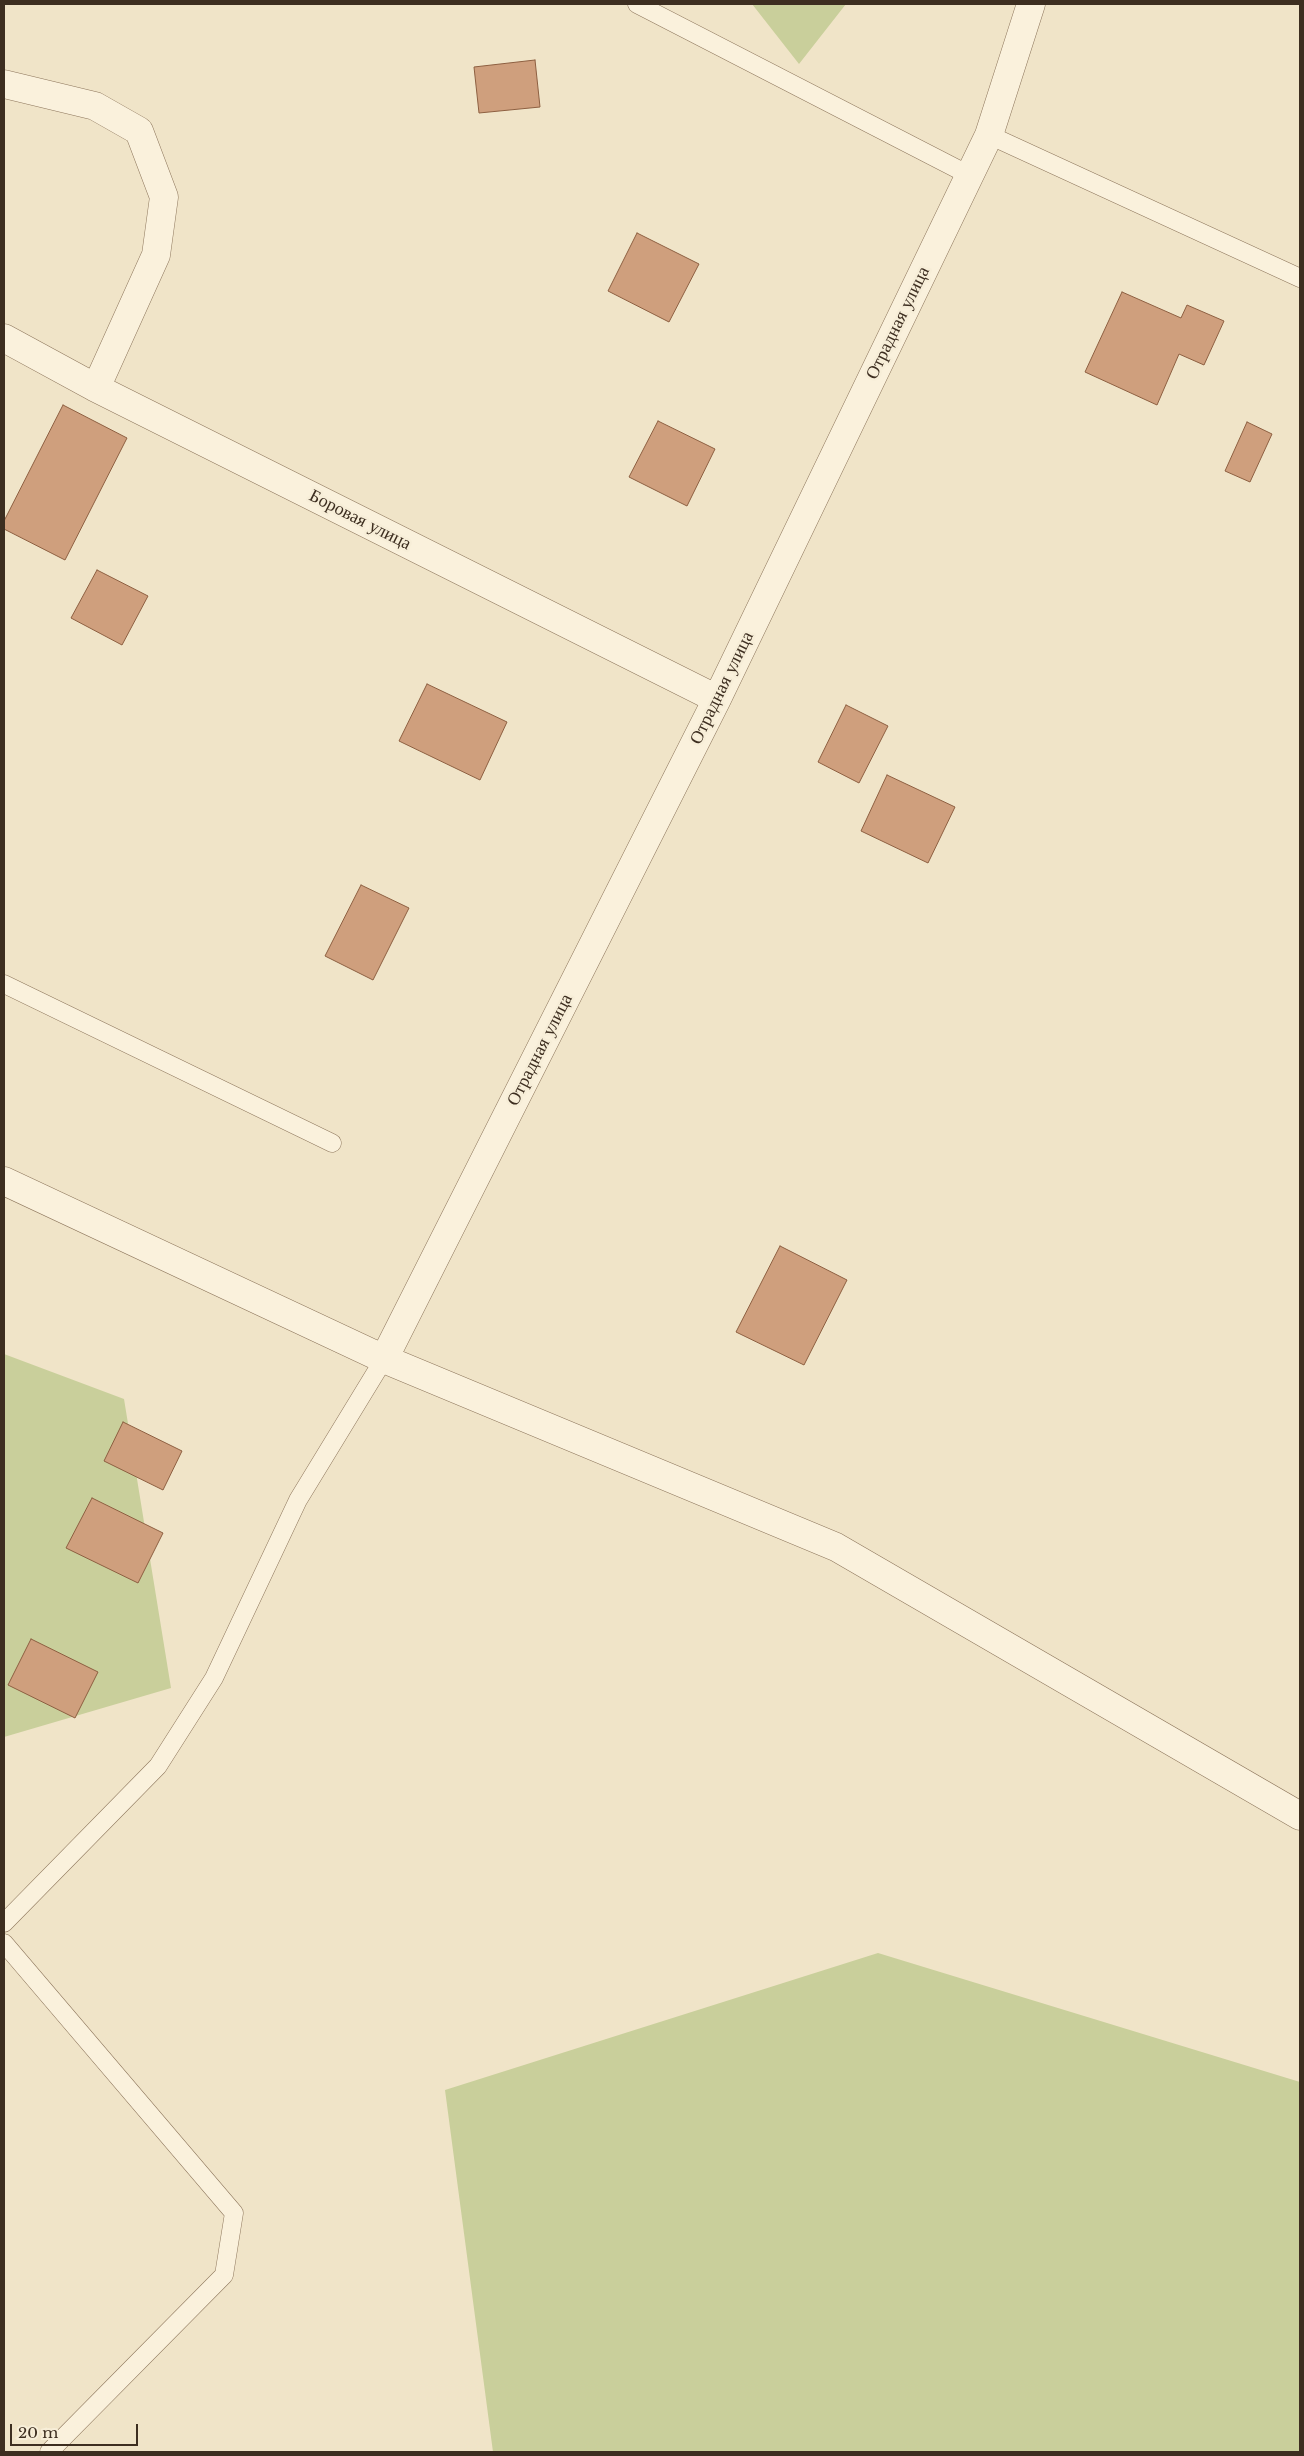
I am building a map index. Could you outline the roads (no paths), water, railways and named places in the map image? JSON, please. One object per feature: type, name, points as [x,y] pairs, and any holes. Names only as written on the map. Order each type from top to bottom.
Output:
[{"type":"street","name":"Отрадная улица","points":[[384,1359],[717,699],[989,135],[1031,4]]},
{"type":"street","points":[[4,84],[95,106],[139,131],[164,197],[156,256],[96,388]]},
{"type":"street","name":"Боровая улица","points":[[4,338],[96,388],[717,699]]},
{"type":"street","points":[[4,1181],[384,1359],[836,1547],[1300,1816]]},
{"type":"lane","points":[[637,4],[969,176]]},
{"type":"lane","points":[[989,135],[1300,278]]},
{"type":"lane","points":[[4,984],[332,1143]]},
{"type":"lane","points":[[4,1923],[158,1766],[214,1678],[298,1500],[384,1359]]},
{"type":"lane","points":[[4,1943],[234,2213],[224,2275],[50,2452]]}]
